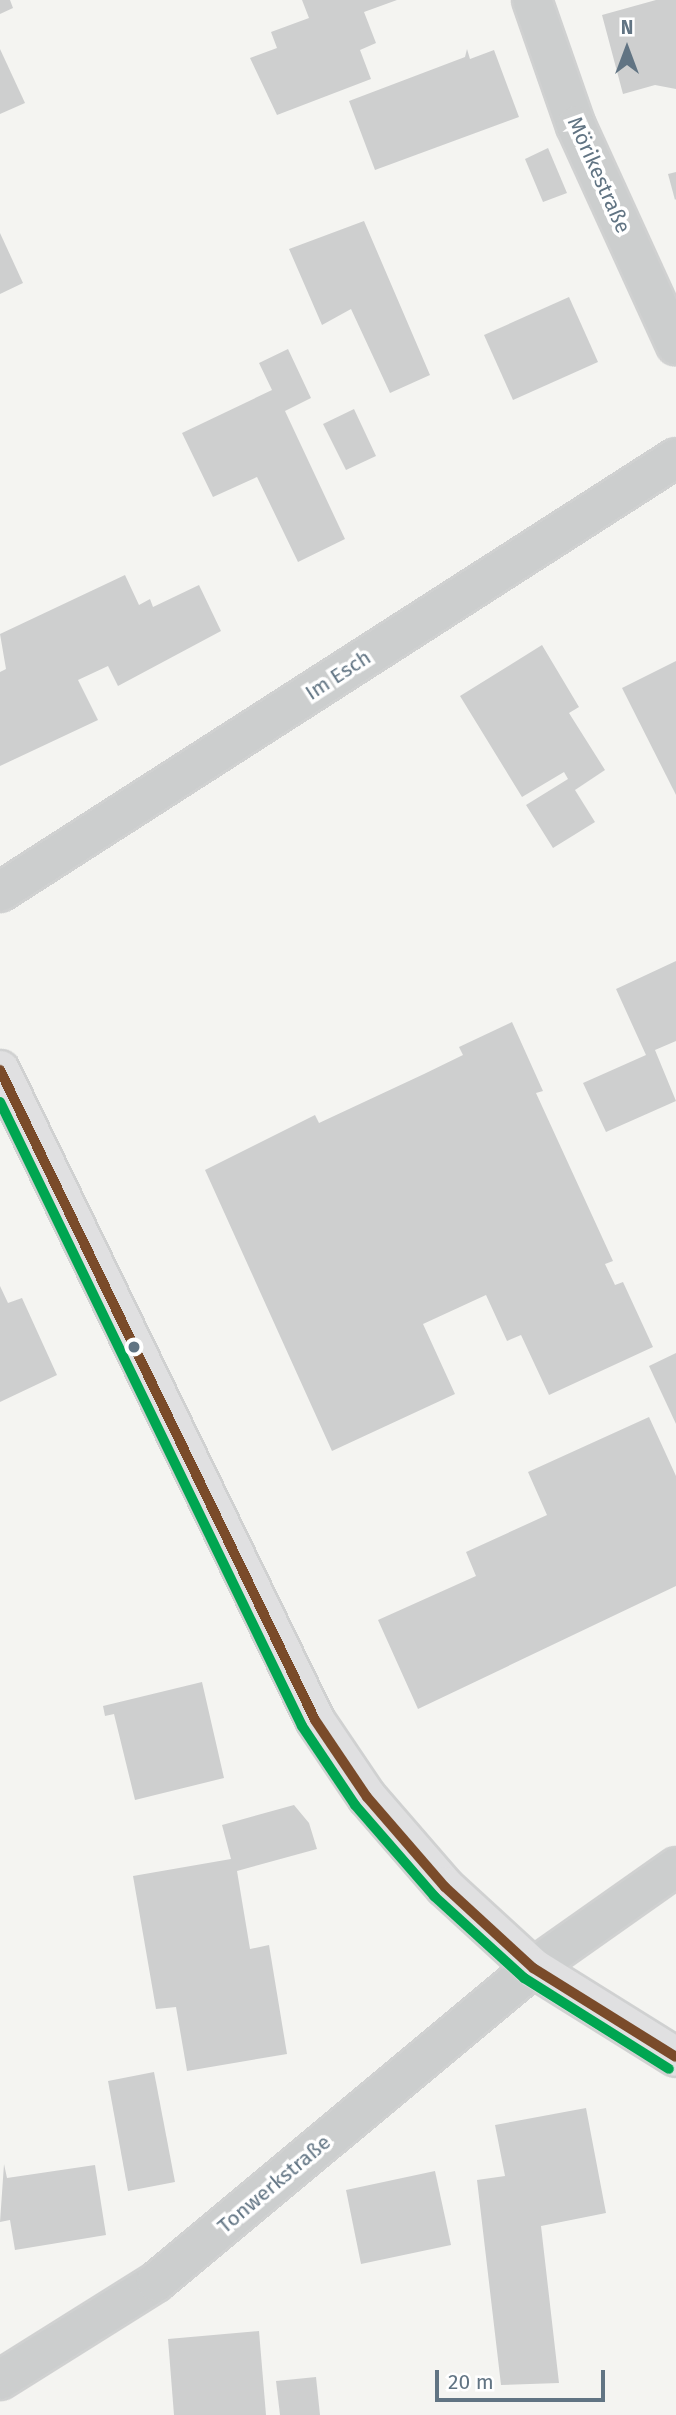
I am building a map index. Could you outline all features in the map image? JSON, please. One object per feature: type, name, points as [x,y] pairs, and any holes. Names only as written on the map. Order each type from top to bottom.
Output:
[{"type":"street","name":"Mörikestraße","points":[[532,0],[576,126],[676,345]]},
{"type":"street","name":"Im Esch","points":[[0,892],[676,458]]},
{"type":"street","points":[[0,1070],[315,1720],[367,1797],[445,1887],[533,1968],[676,2057]]},
{"type":"street","name":"Tonwerkstraße","points":[[0,2380],[156,2282],[533,1968],[676,1867]]},
{"type":"building","points":[[0,0],[10,0],[13,8],[0,14]]},
{"type":"building","points":[[302,0],[397,0],[364,12],[376,43],[360,50],[371,79],[277,115],[250,58],[277,48],[271,32],[309,18]]},
{"type":"building","points":[[656,0],[676,0],[676,89],[655,85],[623,94],[602,15]]},
{"type":"building","points":[[0,49],[25,103],[0,114]]},
{"type":"building","points":[[467,49],[470,59],[494,50],[519,117],[375,170],[349,101],[465,57]]},
{"type":"building","points":[[548,148],[567,193],[543,202],[525,159]]},
{"type":"building","points":[[676,172],[676,199],[675,200],[668,174]]},
{"type":"building","points":[[364,221],[430,375],[390,393],[351,309],[322,325],[289,249]]},
{"type":"building","points":[[0,233],[23,283],[0,294]]},
{"type":"building","points":[[569,297],[598,362],[513,400],[484,335]]},
{"type":"building","points":[[288,349],[311,398],[285,411],[345,539],[298,562],[257,477],[213,497],[182,433],[272,390],[259,363]]},
{"type":"building","points":[[354,409],[376,456],[346,470],[323,424]]},
{"type":"building","points":[[125,575],[139,605],[150,599],[153,607],[199,585],[221,631],[118,686],[108,666],[78,680],[98,720],[0,766],[0,672],[6,669],[0,634]]},
{"type":"building","points":[[542,645],[579,707],[569,713],[605,770],[575,790],[595,822],[553,848],[526,805],[568,779],[564,772],[522,797],[460,696]]},
{"type":"building","points":[[676,661],[676,795],[622,688]]},
{"type":"building","points":[[676,961],[676,1041],[655,1050],[676,1101],[606,1132],[583,1083],[646,1055],[616,989]]},
{"type":"building","points":[[512,1022],[543,1091],[536,1093],[613,1261],[605,1264],[615,1285],[623,1282],[653,1347],[549,1395],[521,1335],[507,1341],[486,1295],[423,1324],[455,1394],[332,1451],[205,1170],[315,1115],[319,1123],[424,1074],[463,1055],[459,1047]]},
{"type":"building","points":[[0,1286],[8,1303],[22,1298],[57,1375],[0,1402]]},
{"type":"building","points":[[676,1353],[676,1424],[649,1366]]},
{"type":"building","points":[[649,1417],[676,1476],[676,1586],[418,1709],[378,1620],[476,1576],[466,1552],[547,1515],[528,1472]]},
{"type":"building","points":[[202,1682],[224,1778],[135,1800],[114,1714],[105,1716],[103,1706]]},
{"type":"building","points":[[294,1805],[309,1823],[317,1849],[237,1871],[250,1949],[269,1945],[287,2054],[187,2071],[176,2007],[156,2009],[133,1876],[231,1859],[222,1825]]},
{"type":"building","points":[[154,2072],[175,2182],[128,2191],[108,2081]]},
{"type":"building","points":[[586,2108],[606,2213],[541,2226],[559,2383],[501,2385],[477,2180],[505,2176],[495,2125]]},
{"type":"building","points":[[4,2164],[7,2178],[95,2165],[106,2235],[15,2250],[10,2220],[0,2222]]},
{"type":"building","points":[[435,2171],[451,2245],[361,2264],[346,2190]]},
{"type":"building","points":[[259,2331],[266,2415],[174,2415],[168,2339]]},
{"type":"building","points":[[316,2377],[320,2415],[280,2415],[276,2381]]},
{"type":"transit line","points":[[0,1070],[315,1720],[367,1797],[445,1887],[533,1968],[676,2057]]},
{"type":"transit line","points":[[0,1102],[302,1726],[355,1805],[434,1896],[524,1978],[669,2069]]}]
